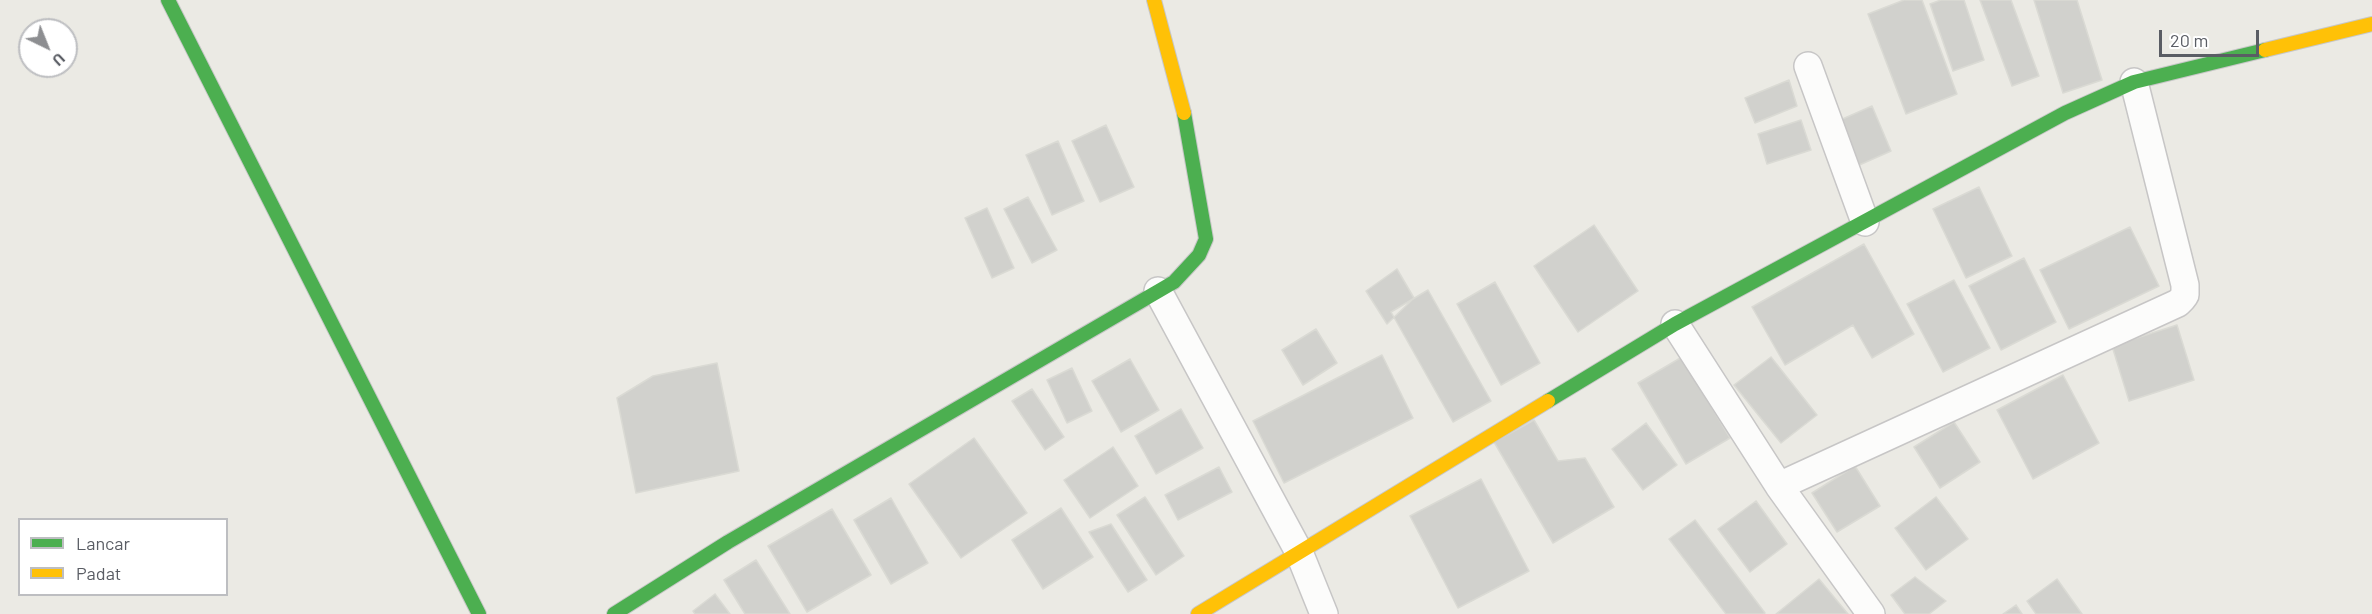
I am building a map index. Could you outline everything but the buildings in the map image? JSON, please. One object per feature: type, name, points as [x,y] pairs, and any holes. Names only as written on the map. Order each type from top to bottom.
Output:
[{"type":"street","points":[[168,0],[479,614]]},
{"type":"street","points":[[614,614],[729,542],[1173,282],[1199,255],[1206,239],[1185,118],[1154,0]]},
{"type":"street","points":[[1198,614],[1675,324],[2065,113],[2134,82],[2372,24]]},
{"type":"street","points":[[1808,66],[1865,222]]},
{"type":"street","points":[[1779,486],[2178,303],[2182,299],[2185,295],[2185,285],[2134,82]]},
{"type":"street","points":[[1158,291],[1299,552],[1324,614]]},
{"type":"street","points":[[1675,324],[1779,486],[1871,614]]},
{"type":"traffic: fast","points":[[168,0],[479,614]]},
{"type":"traffic: fast","points":[[1548,401],[1675,324],[2065,113],[2134,82],[2265,50]]},
{"type":"traffic: fast","points":[[614,614],[728,542],[1174,282],[1199,255],[1206,239],[1184,113]]},
{"type":"traffic: slow","points":[[1154,0],[1184,113]]},
{"type":"traffic: slow","points":[[2265,50],[2372,24]]},
{"type":"traffic: slow","points":[[1198,614],[1548,401]]}]
